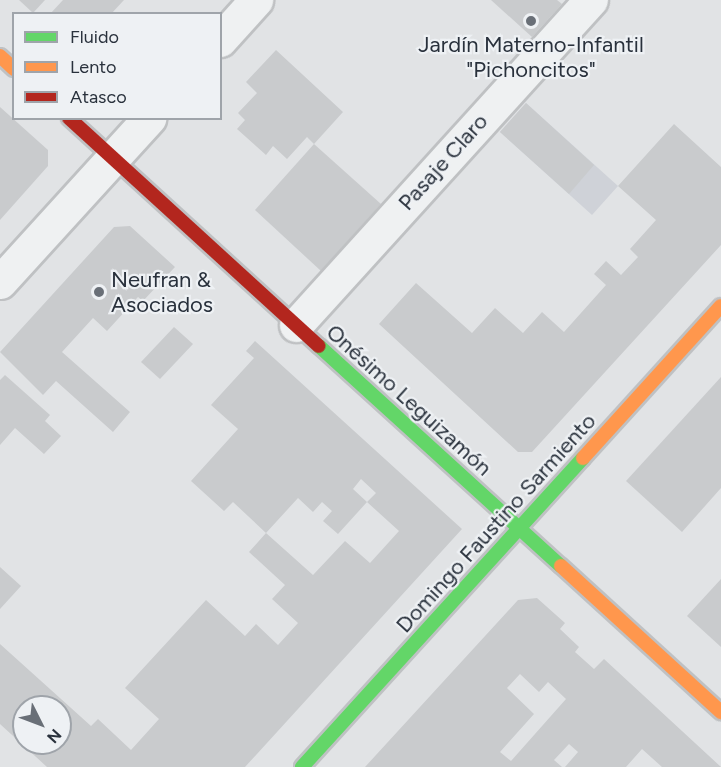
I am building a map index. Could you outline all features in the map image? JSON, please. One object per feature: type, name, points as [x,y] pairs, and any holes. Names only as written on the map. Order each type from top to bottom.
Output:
[{"type":"street","points":[[222,38],[256,0]]},
{"type":"street","name":"Pasaje Claro","points":[[296,325],[591,0]]},
{"type":"street","points":[[0,56],[12,67]]},
{"type":"street","name":"Onésimo Leguizamón","points":[[71,120],[721,712]]},
{"type":"street","points":[[0,282],[147,120]]},
{"type":"street","name":"Domingo Faustino Sarmiento","points":[[302,767],[721,306]]},
{"type":"shaded area","points":[[526,103],[618,186],[592,215],[500,132]]},
{"type":"building","points":[[19,0],[45,0],[34,12]]},
{"type":"building","points":[[63,0],[124,0],[113,12],[52,12]]},
{"type":"building","name":"Jardín Materno-Infantil \"Pichoncitos\"","points":[[491,0],[557,0],[562,4],[532,37]]},
{"type":"building","points":[[276,50],[343,112],[314,144],[307,137],[287,159],[273,146],[266,155],[237,129],[245,120],[238,113],[257,93],[246,82]]},
{"type":"building","points":[[526,103],[594,165],[569,194],[500,132]]},
{"type":"building","points":[[0,107],[48,150],[48,166],[0,220]]},
{"type":"building","points":[[674,124],[721,167],[721,245],[532,452],[518,452],[379,324],[416,283],[472,333],[495,308],[523,333],[542,312],[564,332],[606,285],[594,274],[606,261],[621,275],[638,257],[630,249],[656,220],[618,186]]},
{"type":"building","points":[[314,144],[381,204],[321,271],[255,210]]},
{"type":"building","points":[[130,226],[175,267],[143,301],[138,297],[107,331],[93,318],[62,352],[130,412],[113,432],[56,381],[43,395],[0,352],[114,227]]},
{"type":"building","points":[[174,327],[193,344],[160,379],[141,362]]},
{"type":"building","points":[[255,341],[462,529],[245,767],[47,767],[34,755],[72,755],[72,709],[91,726],[98,719],[131,750],[159,719],[125,688],[206,600],[245,636],[256,624],[278,645],[298,623],[272,599],[285,585],[249,552],[266,533],[233,502],[224,511],[191,481],[238,429],[211,405],[254,358],[246,351]],"holes":[[[361,479],[376,493],[367,502],[353,489]],[[298,498],[313,512],[322,502],[332,511],[323,521],[338,534],[367,502],[399,531],[370,563],[345,541],[313,575],[266,533]]]},
{"type":"building","points":[[5,375],[50,415],[45,421],[61,436],[44,454],[15,428],[0,445],[0,380]]},
{"type":"building","points":[[721,377],[721,488],[682,532],[626,481]]},
{"type":"building","points":[[0,567],[21,586],[0,609]]},
{"type":"building","points":[[721,579],[721,647],[687,616]]},
{"type":"building","points":[[537,598],[565,623],[560,629],[579,647],[575,652],[594,669],[604,659],[721,767],[662,767],[642,749],[626,767],[565,767],[578,752],[569,744],[554,760],[562,767],[365,767],[518,600]],"holes":[[[520,674],[539,692],[548,682],[566,699],[511,761],[500,752],[534,714],[507,688]]]},
{"type":"building","points":[[0,644],[57,695],[12,695],[12,735],[0,724]]},
{"type":"traffic: fast","points":[[319,346],[561,566]]},
{"type":"traffic: fast","points":[[302,767],[583,458]]},
{"type":"traffic: slow","points":[[0,56],[12,67]]},
{"type":"traffic: slow","points":[[583,458],[721,306]]},
{"type":"traffic: slow","points":[[561,566],[721,712]]},
{"type":"traffic: jam","points":[[71,120],[319,346]]},
{"type":"place","name":"Jardín Materno-Infantil \"Pichoncitos\"","points":[[531,21]]},
{"type":"place","name":"Neufran & Asociados","points":[[99,292]]}]
